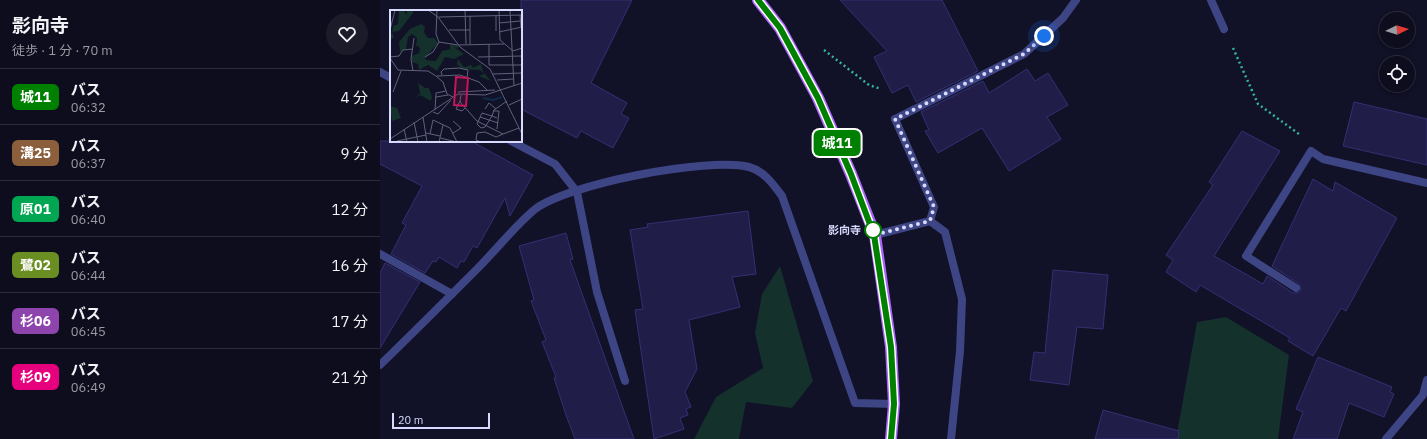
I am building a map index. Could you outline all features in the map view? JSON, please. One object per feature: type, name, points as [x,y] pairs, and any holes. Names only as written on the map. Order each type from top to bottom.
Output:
[{"type":"main road","points":[[758,0],[780,28],[818,98],[851,174],[874,235],[891,347],[894,404],[891,439]]},
{"type":"street","points":[[930,221],[934,207],[895,119],[1024,54],[1063,18],[1076,0]]},
{"type":"street","points":[[1211,0],[1224,29]]},
{"type":"street","points":[[380,72],[390,77]]},
{"type":"street","points":[[513,142],[555,164],[577,192],[597,292],[624,381]]},
{"type":"street","points":[[1296,288],[1246,256],[1311,151],[1323,159],[1427,183]]},
{"type":"street","points":[[380,365],[535,210],[553,200],[606,183],[676,168],[717,164],[750,167],[769,178],[782,196],[855,403],[894,404]]},
{"type":"street","points":[[874,235],[930,221]]},
{"type":"street","points":[[930,221],[945,232],[962,299],[960,351],[951,439]]},
{"type":"street","points":[[380,254],[452,294]]},
{"type":"street","points":[[1386,439],[1425,396],[1427,380]]},
{"type":"path","points":[[1224,29],[1258,104],[1301,136],[1311,151]]},
{"type":"path","points":[[824,50],[869,85],[881,89]]},
{"type":"green space","points":[[780,266],[813,381],[792,408],[746,402],[739,439],[694,439],[716,397],[763,368],[755,333],[762,294]]},
{"type":"green space","points":[[1226,317],[1289,355],[1278,439],[1176,439],[1197,322]]},
{"type":"building","points":[[521,0],[632,0],[591,83],[627,103],[621,114],[629,118],[613,148],[581,131],[577,138],[522,110]]},
{"type":"building","points":[[840,0],[942,0],[978,71],[916,102],[908,85],[892,93],[874,57],[887,51]]},
{"type":"building","points":[[1027,69],[1035,81],[1048,73],[1068,105],[1047,117],[1061,139],[1009,171],[982,128],[938,153],[925,131],[929,130],[921,112],[983,81],[989,93]]},
{"type":"building","points":[[1354,102],[1427,119],[1427,165],[1343,146]]},
{"type":"building","points":[[1242,131],[1280,151],[1214,256],[1263,284],[1267,276],[1293,293],[1298,293],[1301,291],[1299,284],[1272,266],[1313,179],[1333,191],[1335,182],[1397,218],[1346,311],[1341,308],[1313,356],[1288,341],[1290,338],[1200,285],[1196,292],[1166,272],[1173,260],[1166,255],[1213,185],[1209,182]]},
{"type":"building","points":[[380,141],[473,142],[533,175],[510,216],[505,198],[477,248],[473,246],[464,262],[461,261],[457,268],[439,257],[436,262],[433,261],[425,273],[391,254],[406,225],[402,223],[422,186],[380,164]]},
{"type":"building","points":[[748,211],[756,274],[732,277],[740,307],[689,320],[697,369],[685,392],[691,407],[686,409],[688,415],[680,418],[684,429],[654,439],[635,310],[643,309],[630,230],[648,227],[647,224]]},
{"type":"building","points":[[566,233],[573,259],[570,260],[634,439],[575,439],[566,415],[554,378],[556,377],[542,342],[546,340],[531,301],[534,300],[519,246]]},
{"type":"building","points":[[385,263],[420,282],[380,348],[380,273]]},
{"type":"building","points":[[1053,270],[1108,275],[1103,329],[1077,327],[1069,385],[1030,380],[1034,352],[1045,353]]},
{"type":"building","points":[[1318,357],[1392,387],[1390,392],[1394,394],[1384,417],[1349,403],[1337,439],[1293,439],[1303,412],[1296,409]]},
{"type":"building","points":[[1103,410],[1179,431],[1178,439],[1095,439]]},
{"type":"bus line","name":"城11","points":[[758,0],[780,28],[818,98],[851,174],[874,235],[891,347],[894,404],[891,439]]},
{"type":"place","name":"影向寺","points":[[873,230]]},
{"type":"route","points":[[873,230],[874,235],[930,221],[934,207],[895,119],[1024,54],[1044,36]]}]
